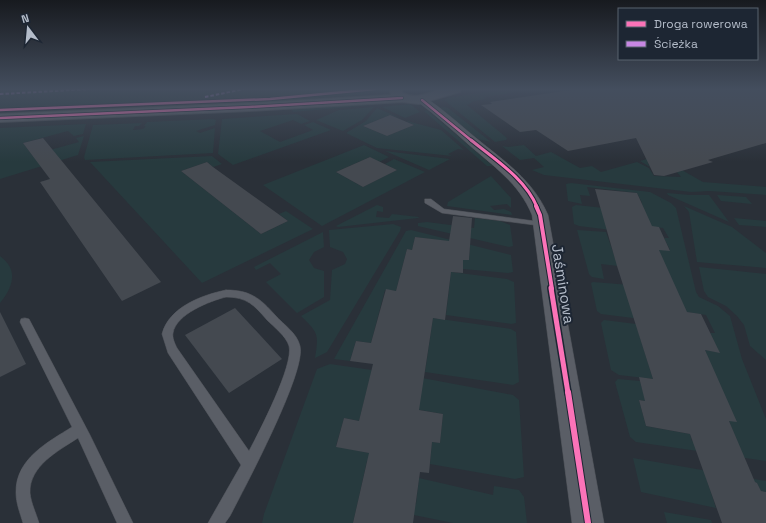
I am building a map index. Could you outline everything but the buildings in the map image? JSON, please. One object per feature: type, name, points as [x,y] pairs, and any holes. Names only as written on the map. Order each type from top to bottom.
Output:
[{"type":"street","points":[[0,118],[98,113]]},
{"type":"street","name":"Jaśminowa","points":[[437,113],[520,182],[537,205],[542,224],[588,523]]},
{"type":"lane","points":[[428,201],[442,211],[542,224]]},
{"type":"lane","points":[[216,523],[249,464],[280,398],[293,363],[296,348],[291,338],[262,307],[247,296],[236,293],[222,294],[204,300],[186,310],[171,325],[167,334],[172,350],[249,464]]},
{"type":"lane","points":[[25,322],[80,429],[125,523]]},
{"type":"lane","points":[[31,523],[23,493],[27,470],[41,456],[80,429]]},
{"type":"green space","points":[[331,113],[368,113],[362,120],[343,131],[316,120]]},
{"type":"green space","points":[[372,113],[389,113],[402,119],[390,115],[363,126],[387,136],[414,125],[407,121],[441,130],[464,150],[458,149],[448,154],[452,156],[377,148],[346,133],[366,121]]},
{"type":"green space","points":[[395,113],[416,113],[405,118]]},
{"type":"green space","points":[[427,113],[431,113],[493,166],[487,166]]},
{"type":"green space","points":[[446,113],[455,113],[491,142],[478,139]]},
{"type":"green space","points":[[460,113],[477,113],[507,138],[506,140],[495,142]]},
{"type":"green space","points":[[297,114],[310,121],[301,124],[293,120],[260,131],[280,142],[313,130],[304,125],[313,122],[331,130],[233,165],[218,154],[222,119]]},
{"type":"green space","points":[[216,120],[215,125],[196,131],[200,133],[215,128],[213,153],[85,160],[84,157],[93,125],[142,123],[139,126],[135,126],[133,130],[143,129],[147,122]]},
{"type":"green space","points":[[86,124],[83,134],[74,136],[68,131],[23,143],[32,155],[79,142],[76,138],[84,136],[78,155],[0,179],[0,128]]},
{"type":"green space","points":[[364,145],[389,157],[379,162],[370,157],[336,172],[363,187],[397,170],[385,164],[394,159],[425,172],[322,226],[263,185]]},
{"type":"green space","points":[[524,145],[536,156],[551,152],[580,168],[592,166],[601,172],[637,162],[649,168],[654,176],[681,177],[671,165],[648,163],[650,167],[640,161],[657,156],[703,182],[766,187],[766,195],[710,191],[691,192],[544,175],[532,170],[544,167],[534,158],[520,160],[502,146],[508,147]]},
{"type":"green space","points":[[385,151],[450,159],[429,170]]},
{"type":"green space","points":[[212,156],[222,164],[213,167],[207,162],[181,171],[261,234],[288,221],[279,214],[286,211],[313,229],[202,283],[90,162]]},
{"type":"green space","points":[[491,176],[511,198],[511,208],[507,204],[490,206],[494,210],[504,209],[511,212],[512,215],[447,206],[448,202]]},
{"type":"green space","points":[[571,183],[650,192],[671,203],[676,208],[696,292],[699,297],[718,306],[730,316],[742,359],[766,419],[766,461],[636,442],[630,437],[615,382],[618,379],[640,381],[646,401],[639,400],[646,426],[690,434],[692,441],[740,449],[705,350],[719,352],[710,333],[715,333],[706,315],[673,310],[659,250],[670,250],[664,238],[669,238],[663,228],[637,225],[642,203],[637,193],[587,187],[590,196],[580,195],[582,204],[568,201],[566,184]]},
{"type":"green space","points":[[667,193],[709,195],[729,222],[668,195]]},
{"type":"green space","points":[[717,195],[746,197],[752,204],[721,201]]},
{"type":"green space","points":[[377,205],[383,207],[383,212],[377,211],[376,217],[389,218],[392,214],[419,217],[338,227],[336,226]]},
{"type":"green space","points":[[576,205],[604,208],[611,230],[574,224],[572,207]]},
{"type":"green space","points":[[684,206],[732,227],[766,253],[766,268],[697,262],[689,212]]},
{"type":"green space","points":[[475,218],[500,221],[510,225],[513,246],[509,247],[418,226],[418,223],[427,222],[474,228]]},
{"type":"green space","points":[[734,218],[766,221],[766,227],[739,225]]},
{"type":"green space","points":[[393,224],[401,227],[400,231],[327,352],[315,358],[317,343],[316,334],[311,326],[301,316],[330,300],[332,270],[345,264],[347,259],[343,252],[330,247],[329,230]]},
{"type":"green space","points":[[411,230],[511,255],[513,272],[508,273],[463,269],[463,260],[469,260],[470,247],[415,237],[412,250],[407,249],[396,291],[385,290],[371,343],[356,341],[350,361],[334,359],[406,231]]},
{"type":"green space","points":[[577,230],[606,232],[618,266],[601,264],[604,279],[592,277],[589,274]]},
{"type":"green space","points":[[323,232],[324,247],[314,252],[309,260],[314,268],[324,271],[324,297],[297,313],[266,282],[281,274],[270,263],[256,270],[254,267]]},
{"type":"green space","points":[[0,256],[10,267],[12,279],[11,285],[5,297],[0,303]]},
{"type":"green space","points":[[699,267],[766,274],[766,360],[750,346],[744,325],[737,316],[726,306],[708,297],[704,291]]},
{"type":"green space","points":[[451,272],[507,279],[514,282],[516,323],[511,324],[446,315]]},
{"type":"green space","points":[[591,283],[630,285],[641,319],[601,314],[597,311]]},
{"type":"green space","points":[[433,318],[511,329],[516,332],[519,382],[513,385],[425,372]]},
{"type":"green space","points":[[604,320],[636,324],[653,379],[619,375],[611,370],[601,323]]},
{"type":"green space","points":[[330,364],[372,370],[359,421],[344,418],[336,446],[378,455],[367,461],[353,523],[262,523],[317,369]]},
{"type":"green space","points":[[417,377],[513,395],[519,400],[524,477],[515,479],[430,464],[432,442],[440,443],[443,414],[403,407]]},
{"type":"green space","points":[[633,458],[766,481],[766,492],[761,491],[757,483],[705,474],[716,508],[641,492]]},
{"type":"green space","points":[[419,478],[493,495],[494,486],[519,490],[524,497],[527,523],[453,523],[404,513],[416,504]]},
{"type":"green space","points":[[664,512],[711,520],[712,523],[667,523]]},
{"type":"cycle path","points":[[0,118],[104,113]]},
{"type":"cycle path","points":[[440,113],[502,165],[521,183],[535,203],[540,215],[588,523]]}]
